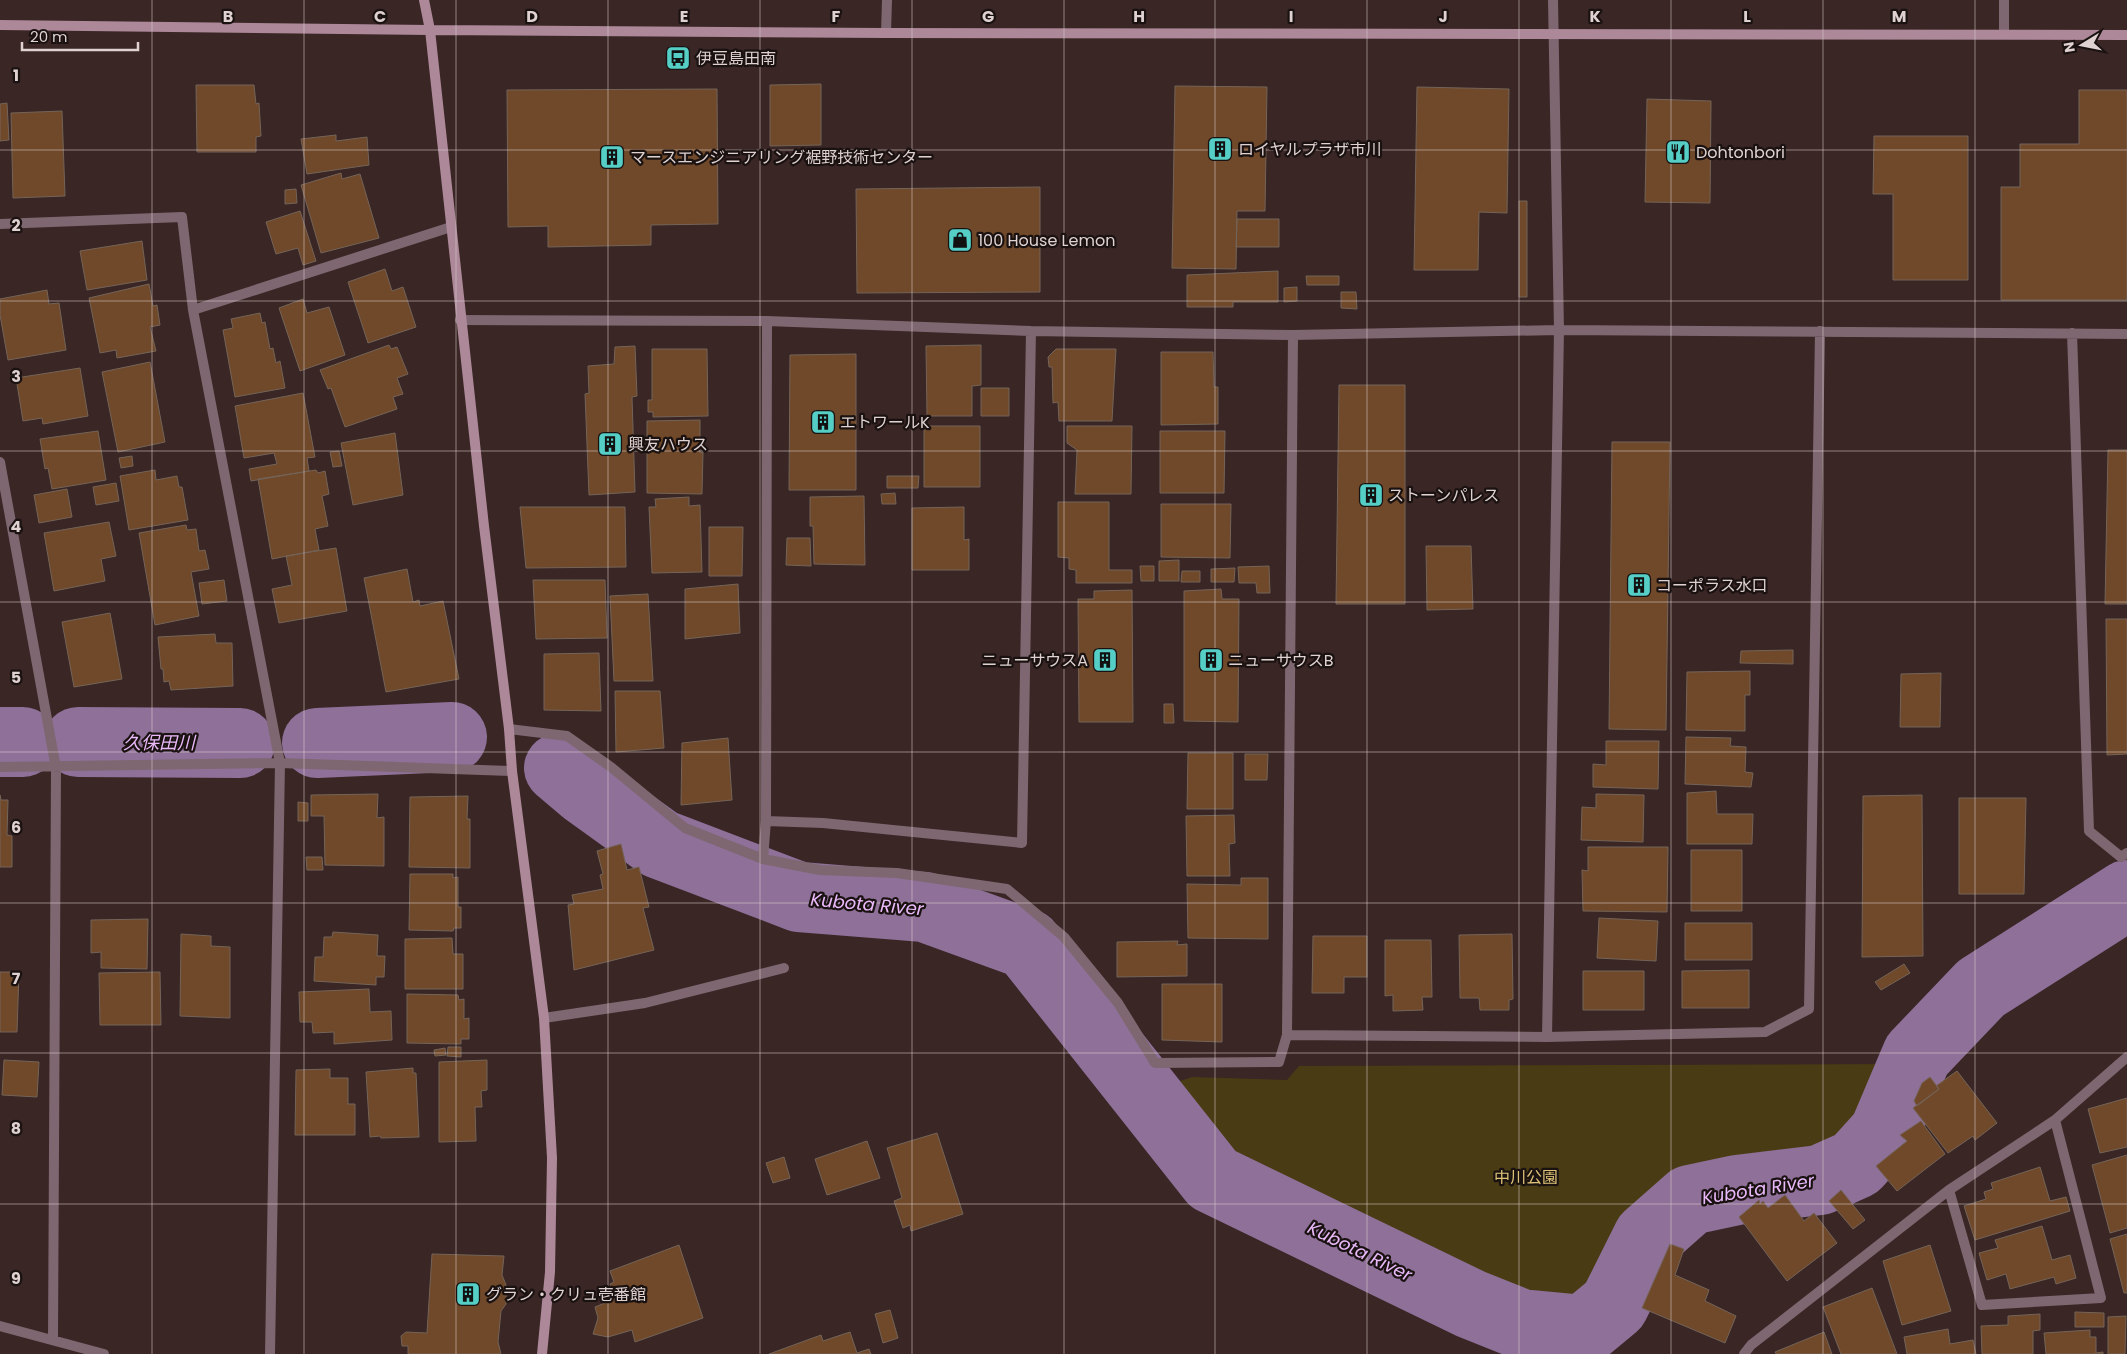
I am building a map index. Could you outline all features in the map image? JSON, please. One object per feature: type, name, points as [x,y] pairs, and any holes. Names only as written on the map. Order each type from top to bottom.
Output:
[{"type":"street","points":[[424,0],[430,30],[460,320],[509,728],[512,771],[544,1018],[552,1158],[550,1272],[542,1354]]},
{"type":"street","points":[[886,33],[887,0]]},
{"type":"street","points":[[1547,1037],[1558,330],[1553,0]]},
{"type":"street","points":[[2004,0],[2004,34]]},
{"type":"street","points":[[0,24],[430,30],[886,33],[2127,35]]},
{"type":"street","points":[[0,224],[182,216],[193,310],[280,764],[270,1354]]},
{"type":"street","points":[[193,310],[451,227]]},
{"type":"street","points":[[460,320],[767,321],[1031,331],[1293,335],[1558,330],[2127,334]]},
{"type":"street","points":[[763,859],[766,821],[767,321]]},
{"type":"street","points":[[766,821],[823,823],[1022,843],[1031,331]]},
{"type":"street","points":[[1287,1035],[1547,1037],[1765,1032],[1809,1009],[1820,331]]},
{"type":"street","points":[[2072,333],[2089,831],[2121,857],[2127,853]]},
{"type":"street","points":[[509,728],[566,736],[611,767],[685,828],[763,859],[820,870],[897,873],[1007,890],[1064,937],[1118,1004],[1155,1063],[1279,1062],[1287,1035],[1293,335]]},
{"type":"street","points":[[0,462],[56,768],[53,1339]]},
{"type":"street","points":[[0,767],[56,768],[280,764],[512,771]]},
{"type":"street","points":[[544,1018],[645,1003],[784,968]]},
{"type":"street","points":[[1744,1354],[1751,1345],[1950,1190],[2055,1120],[2127,1057]]},
{"type":"street","points":[[1950,1190],[1982,1305],[2101,1298],[2055,1120]]},
{"type":"street","points":[[0,1326],[104,1354]]},
{"type":"green space","name":"中川公園","points":[[1900,1064],[1870,1128],[1860,1137],[1824,1158],[1746,1165],[1663,1195],[1625,1229],[1598,1295],[1569,1307],[1530,1301],[1219,1160],[1169,1085],[1192,1077],[1287,1080],[1299,1066]]},
{"type":"building","points":[[821,84],[821,145],[770,146],[770,85]]},
{"type":"building","points":[[196,85],[254,85],[256,104],[259,103],[261,136],[256,137],[256,152],[197,152]]},
{"type":"building","name":"ロイヤルプラザ市川","points":[[1175,86],[1267,87],[1265,211],[1237,211],[1236,269],[1172,268]]},
{"type":"building","points":[[1417,87],[1509,89],[1507,213],[1479,212],[1478,270],[1414,270]]},
{"type":"building","name":"マースエンジニアリング裾野技術センター","points":[[717,89],[718,224],[651,225],[651,245],[548,247],[548,226],[508,227],[507,90]]},
{"type":"building","points":[[2079,90],[2127,90],[2127,300],[2001,300],[2001,187],[2020,187],[2020,144],[2079,144]]},
{"type":"building","name":"Dohtonbori","points":[[1647,99],[1711,101],[1710,203],[1645,202]]},
{"type":"building","points":[[7,103],[9,140],[0,141],[0,104]]},
{"type":"building","points":[[62,111],[65,196],[13,198],[11,113]]},
{"type":"building","points":[[336,135],[336,141],[367,137],[369,165],[307,174],[301,139]]},
{"type":"building","points":[[1874,136],[1968,136],[1968,280],[1893,280],[1893,194],[1873,194]]},
{"type":"building","points":[[341,173],[342,179],[360,174],[379,238],[321,253],[301,185]]},
{"type":"building","points":[[1040,187],[1040,292],[857,293],[856,189]]},
{"type":"building","points":[[296,189],[297,203],[285,204],[285,190]]},
{"type":"building","points":[[1519,201],[1527,201],[1527,297],[1519,297]]},
{"type":"building","points":[[300,211],[316,261],[303,265],[298,248],[276,254],[266,222]]},
{"type":"building","points":[[1237,219],[1279,219],[1279,247],[1236,247]]},
{"type":"building","points":[[142,241],[147,280],[87,290],[80,251]]},
{"type":"building","points":[[385,269],[392,291],[403,287],[416,327],[368,343],[348,282]]},
{"type":"building","points":[[1278,271],[1278,302],[1233,302],[1233,307],[1187,307],[1187,275]]},
{"type":"building","points":[[1306,276],[1339,276],[1339,285],[1307,285]]},
{"type":"building","points":[[149,284],[153,306],[157,305],[160,325],[150,327],[156,351],[117,358],[116,350],[100,353],[89,298]]},
{"type":"building","points":[[1297,287],[1297,301],[1284,302],[1284,288]]},
{"type":"building","points":[[47,290],[49,304],[59,303],[66,350],[8,360],[0,315],[0,299]]},
{"type":"building","points":[[1341,292],[1356,292],[1357,309],[1341,308]]},
{"type":"building","points":[[303,299],[307,313],[329,307],[345,355],[300,371],[279,308]]},
{"type":"building","points":[[260,313],[262,323],[265,322],[270,349],[273,348],[276,363],[280,361],[285,388],[235,397],[223,330],[233,328],[231,319]]},
{"type":"building","points":[[389,345],[391,349],[397,347],[408,374],[397,378],[403,394],[393,397],[397,409],[345,427],[331,388],[328,389],[320,370]]},
{"type":"building","points":[[981,345],[981,385],[972,386],[972,416],[927,416],[926,346]]},
{"type":"building","name":"興友ハウス","points":[[635,346],[637,396],[632,397],[635,492],[589,495],[585,394],[589,393],[588,366],[614,364],[615,347]]},
{"type":"building","points":[[652,349],[707,349],[708,416],[653,417],[653,412],[648,412],[648,400],[652,400]]},
{"type":"building","points":[[1056,349],[1116,349],[1112,421],[1059,421],[1058,402],[1053,403],[1052,367],[1049,367],[1048,357]]},
{"type":"building","points":[[1161,352],[1213,352],[1214,387],[1218,387],[1218,424],[1161,425]]},
{"type":"building","name":"エトワールK","points":[[856,354],[856,490],[789,490],[790,355]]},
{"type":"building","points":[[150,362],[165,442],[118,452],[102,372]]},
{"type":"building","points":[[80,368],[88,416],[43,424],[42,418],[23,421],[16,378]]},
{"type":"building","name":"ストーンパレス","points":[[1339,385],[1405,385],[1405,604],[1336,604]]},
{"type":"building","points":[[981,388],[1009,388],[1009,416],[981,416]]},
{"type":"building","points":[[303,393],[315,457],[307,458],[309,471],[251,481],[249,469],[277,464],[274,453],[244,458],[235,406]]},
{"type":"building","points":[[700,420],[700,453],[703,452],[702,494],[647,493],[647,421]]},
{"type":"building","points":[[924,426],[980,426],[980,487],[924,487]]},
{"type":"building","points":[[1067,426],[1132,426],[1131,494],[1075,494],[1077,450],[1067,443]]},
{"type":"building","points":[[98,431],[106,480],[52,489],[48,468],[45,469],[40,439]]},
{"type":"building","points":[[1160,431],[1225,431],[1224,493],[1160,493]]},
{"type":"building","points":[[395,433],[403,495],[353,505],[341,443]]},
{"type":"building","name":"コーポラス水口","points":[[1612,442],[1670,442],[1666,730],[1609,729]]},
{"type":"building","points":[[2108,450],[2127,450],[2127,604],[2105,604]]},
{"type":"building","points":[[339,451],[342,466],[333,467],[330,452]]},
{"type":"building","points":[[132,456],[133,466],[121,468],[119,458]]},
{"type":"building","points":[[155,470],[156,480],[177,476],[179,487],[182,487],[188,520],[129,530],[120,476]]},
{"type":"building","points":[[316,470],[318,473],[325,471],[329,494],[322,496],[328,526],[315,529],[319,550],[272,559],[258,479]]},
{"type":"building","points":[[887,476],[919,476],[918,488],[887,488]]},
{"type":"building","points":[[116,483],[119,501],[96,505],[93,487]]},
{"type":"building","points":[[67,489],[72,517],[39,523],[34,495]]},
{"type":"building","points":[[895,493],[896,504],[882,504],[881,494]]},
{"type":"building","points":[[864,496],[865,565],[814,564],[813,526],[810,526],[810,497]]},
{"type":"building","points":[[689,497],[689,506],[700,505],[702,572],[652,573],[649,507],[656,507],[655,499]]},
{"type":"building","points":[[1058,502],[1109,502],[1109,570],[1132,570],[1132,583],[1076,583],[1076,570],[1069,569],[1069,558],[1058,557]]},
{"type":"building","points":[[1161,504],[1231,504],[1230,558],[1161,557]]},
{"type":"building","points":[[520,507],[625,507],[626,567],[526,568]]},
{"type":"building","points":[[964,507],[964,540],[969,539],[969,570],[912,570],[912,508]]},
{"type":"building","points":[[109,522],[116,556],[101,559],[105,581],[54,591],[44,533]]},
{"type":"building","points":[[186,525],[187,530],[196,529],[199,551],[205,550],[209,569],[191,572],[199,616],[155,625],[139,533]]},
{"type":"building","points":[[709,527],[743,527],[742,576],[709,576]]},
{"type":"building","points":[[787,538],[810,538],[811,566],[786,565]]},
{"type":"building","points":[[1426,546],[1471,546],[1473,609],[1427,610]]},
{"type":"building","points":[[336,548],[347,611],[279,623],[272,589],[292,585],[286,556]]},
{"type":"building","points":[[1179,560],[1179,581],[1159,581],[1159,561]]},
{"type":"building","points":[[1140,566],[1154,566],[1154,581],[1141,581]]},
{"type":"building","points":[[1269,566],[1270,593],[1257,593],[1256,583],[1239,583],[1238,567]]},
{"type":"building","points":[[1235,568],[1234,582],[1211,582],[1211,569]]},
{"type":"building","points":[[407,569],[413,602],[419,600],[420,606],[443,601],[459,679],[386,692],[364,578]]},
{"type":"building","points":[[1182,571],[1200,571],[1200,582],[1181,582]]},
{"type":"building","points":[[224,580],[227,601],[202,604],[199,583]]},
{"type":"building","points":[[533,580],[605,580],[607,638],[536,639]]},
{"type":"building","points":[[738,584],[740,633],[685,639],[685,589]]},
{"type":"building","name":"ニューサウスB","points":[[1221,589],[1222,599],[1239,599],[1238,722],[1184,721],[1184,591]]},
{"type":"building","name":"ニューサウスA","points":[[1132,590],[1133,722],[1079,722],[1078,599],[1094,599],[1094,591]]},
{"type":"building","points":[[648,594],[653,681],[614,681],[610,596]]},
{"type":"building","points":[[110,613],[122,679],[74,687],[62,622]]},
{"type":"building","points":[[2106,619],[2127,619],[2127,754],[2107,755]]},
{"type":"building","points":[[215,634],[216,643],[232,643],[233,686],[171,690],[169,681],[164,682],[158,637]]},
{"type":"building","points":[[1793,650],[1793,664],[1740,663],[1741,651]]},
{"type":"building","points":[[599,653],[601,711],[544,710],[544,654]]},
{"type":"building","points":[[1750,671],[1750,695],[1745,695],[1745,731],[1686,730],[1687,672]]},
{"type":"building","points":[[1941,673],[1940,727],[1900,727],[1901,674]]},
{"type":"building","points":[[615,691],[660,691],[664,748],[616,752]]},
{"type":"building","points":[[1164,704],[1173,704],[1174,723],[1164,723]]},
{"type":"building","points":[[1686,737],[1731,738],[1730,746],[1746,747],[1745,772],[1753,773],[1751,787],[1685,784]]},
{"type":"building","points":[[728,738],[732,800],[681,805],[682,743]]},
{"type":"building","points":[[1606,741],[1659,741],[1658,789],[1593,787],[1593,764],[1606,765]]},
{"type":"building","points":[[1188,753],[1233,753],[1233,809],[1187,809]]},
{"type":"building","points":[[1245,754],[1268,754],[1267,780],[1245,780]]},
{"type":"building","points":[[1716,791],[1717,814],[1753,814],[1752,844],[1687,844],[1687,793]]},
{"type":"building","points":[[378,794],[377,818],[384,817],[384,866],[325,865],[324,816],[311,816],[311,795]]},
{"type":"building","points":[[1596,794],[1644,795],[1643,842],[1581,840],[1582,807],[1596,808]]},
{"type":"building","points":[[0,795],[1,800],[8,800],[7,835],[12,836],[12,867],[0,867]]},
{"type":"building","points":[[1922,795],[1923,956],[1862,957],[1863,796]]},
{"type":"building","points":[[468,796],[467,819],[470,819],[470,868],[409,867],[410,797]]},
{"type":"building","points":[[1959,798],[2026,798],[2024,894],[1959,894]]},
{"type":"building","points":[[298,802],[308,803],[308,821],[298,821]]},
{"type":"building","points":[[1234,815],[1235,843],[1229,844],[1230,876],[1187,876],[1186,816]]},
{"type":"building","points":[[621,844],[627,870],[639,867],[649,907],[643,908],[654,950],[574,970],[568,905],[574,904],[572,895],[603,889],[600,875],[603,874],[597,851]]},
{"type":"building","points":[[1588,847],[1668,847],[1667,912],[1583,911],[1582,870],[1588,871]]},
{"type":"building","points":[[1691,850],[1742,850],[1742,911],[1691,911]]},
{"type":"building","points":[[306,857],[322,857],[323,870],[307,870]]},
{"type":"building","points":[[410,874],[453,874],[453,878],[458,877],[458,907],[461,907],[461,928],[454,928],[453,931],[409,930]]},
{"type":"building","points":[[1241,878],[1268,878],[1268,939],[1188,938],[1187,884],[1241,885]]},
{"type":"building","points":[[1599,918],[1658,921],[1656,961],[1597,958]]},
{"type":"building","points":[[148,919],[147,969],[101,968],[101,952],[91,953],[91,920]]},
{"type":"building","points":[[1685,923],[1752,923],[1752,960],[1685,960]]},
{"type":"building","points":[[333,932],[378,935],[377,956],[385,956],[384,977],[376,977],[376,985],[314,981],[315,957],[323,957],[324,937],[332,937]]},
{"type":"building","points":[[181,934],[211,936],[211,946],[230,947],[230,1018],[180,1016]]},
{"type":"building","points":[[1512,934],[1513,999],[1509,1000],[1509,1010],[1480,1010],[1479,998],[1460,998],[1459,935]]},
{"type":"building","points":[[1313,936],[1367,936],[1367,977],[1344,977],[1344,993],[1312,993]]},
{"type":"building","points":[[452,938],[453,954],[463,954],[463,989],[405,989],[405,939]]},
{"type":"building","points":[[1385,940],[1431,940],[1432,997],[1422,997],[1423,1010],[1393,1011],[1393,995],[1385,996]]},
{"type":"building","points":[[1178,941],[1177,945],[1187,944],[1187,976],[1117,977],[1117,942]]},
{"type":"building","points":[[1904,964],[1910,973],[1881,990],[1875,982]]},
{"type":"building","points":[[1749,970],[1749,1008],[1682,1008],[1682,971]]},
{"type":"building","points":[[1583,971],[1644,971],[1644,1010],[1583,1010]]},
{"type":"building","points":[[0,972],[19,972],[17,1032],[0,1032]]},
{"type":"building","points":[[160,972],[161,1025],[100,1025],[99,973]]},
{"type":"building","points":[[1162,984],[1222,984],[1222,1042],[1162,1040]]},
{"type":"building","points":[[369,989],[370,1012],[391,1011],[392,1040],[334,1044],[334,1032],[313,1033],[312,1022],[300,1022],[299,992]]},
{"type":"building","points":[[407,994],[458,995],[459,1000],[464,999],[464,1019],[469,1018],[469,1039],[461,1039],[461,1044],[407,1043]]},
{"type":"building","points":[[448,1047],[461,1047],[461,1057],[447,1056]]},
{"type":"building","points":[[445,1048],[446,1055],[435,1056],[434,1050]]},
{"type":"building","points":[[4,1060],[39,1062],[37,1097],[2,1095]]},
{"type":"building","points":[[487,1060],[487,1090],[481,1091],[482,1107],[475,1107],[476,1141],[439,1142],[439,1062]]},
{"type":"building","points":[[413,1068],[413,1073],[416,1073],[419,1137],[370,1137],[366,1072]]},
{"type":"building","points":[[330,1069],[330,1078],[348,1078],[348,1104],[355,1104],[355,1135],[295,1135],[296,1070]]},
{"type":"building","points":[[1957,1071],[1997,1123],[1975,1140],[1973,1136],[1948,1153],[1913,1108],[1939,1089],[1936,1086]]},
{"type":"building","points":[[1930,1077],[1939,1089],[1917,1106],[1914,1101],[1922,1083]]},
{"type":"building","points":[[2127,1098],[2127,1147],[2100,1153],[2088,1109]]},
{"type":"building","points":[[1921,1121],[1945,1154],[1897,1191],[1876,1166],[1907,1141],[1900,1135]]},
{"type":"building","points":[[937,1133],[963,1214],[911,1231],[910,1225],[903,1228],[894,1201],[902,1198],[887,1148]]},
{"type":"building","points":[[867,1141],[880,1178],[827,1195],[815,1159]]},
{"type":"building","points":[[2127,1155],[2127,1228],[2110,1233],[2092,1165]]},
{"type":"building","points":[[784,1157],[790,1178],[773,1183],[766,1163]]},
{"type":"building","points":[[2040,1167],[2050,1201],[2066,1197],[2070,1211],[1975,1240],[1964,1206],[1986,1199],[1984,1192],[1993,1189],[1991,1183]]},
{"type":"building","points":[[1841,1190],[1865,1220],[1853,1229],[1829,1201]]},
{"type":"building","points":[[1785,1195],[1804,1221],[1814,1213],[1837,1243],[1787,1281],[1739,1217],[1759,1200],[1760,1204],[1763,1201],[1768,1208]]},
{"type":"building","points":[[2042,1226],[2052,1260],[2070,1255],[2076,1278],[2056,1284],[2054,1277],[2010,1289],[2006,1274],[1987,1280],[1979,1253],[1998,1248],[1995,1240]]},
{"type":"building","points":[[2127,1234],[2127,1293],[2124,1293],[2110,1239]]},
{"type":"building","points":[[1670,1244],[1684,1249],[1675,1275],[1709,1290],[1705,1301],[1736,1316],[1725,1343],[1642,1308]]},
{"type":"building","points":[[679,1245],[703,1318],[635,1342],[632,1330],[608,1337],[593,1334],[598,1318],[595,1307],[615,1299],[610,1284],[614,1282],[610,1271]]},
{"type":"building","points":[[1930,1245],[1951,1311],[1902,1325],[1883,1261]]},
{"type":"building","name":"グラン・クリュ壱番館","points":[[432,1254],[504,1256],[502,1275],[506,1285],[506,1304],[501,1311],[498,1342],[501,1354],[408,1354],[408,1346],[402,1346],[401,1336],[406,1332],[427,1333]]},
{"type":"building","points":[[1872,1288],[1897,1354],[1841,1354],[1823,1307]]},
{"type":"building","points":[[890,1310],[898,1338],[883,1343],[875,1314]]},
{"type":"building","points":[[2075,1312],[2104,1313],[2104,1327],[2075,1327]]},
{"type":"building","points":[[2040,1314],[2040,1330],[2033,1331],[2033,1354],[1982,1354],[1981,1326],[2008,1325],[2008,1316]]},
{"type":"building","points":[[2126,1316],[2125,1354],[2108,1354],[2108,1317]]},
{"type":"building","points":[[1948,1329],[1950,1344],[1973,1340],[1976,1354],[1907,1354],[1904,1337]]},
{"type":"building","points":[[2090,1330],[2090,1337],[2096,1337],[2096,1353],[2103,1352],[2103,1354],[2046,1354],[2044,1333]]},
{"type":"building","points":[[850,1332],[857,1353],[869,1349],[871,1354],[769,1354],[821,1335],[823,1341]]},
{"type":"building","points":[[1824,1332],[1832,1354],[1776,1354],[1775,1352]]},
{"type":"waterway","name":"久保田川","points":[[317,743],[452,737]]},
{"type":"waterway","name":"久保田川","points":[[0,742],[23,742]]},
{"type":"waterway","name":"久保田川","points":[[78,742],[240,743]]},
{"type":"waterway","name":"Kubota River","points":[[559,768],[585,790],[660,844],[799,897],[925,907],[1027,944],[1213,1179],[1471,1304],[1521,1324],[1584,1330],[1614,1305],[1648,1237],[1690,1200],[1737,1190],[1820,1180],[1856,1164],[1884,1133],[1917,1055],[1981,988],[2127,895]]},
{"type":"place","name":"伊豆島田南","points":[[678,58]]},
{"type":"place","name":"ロイヤルプラザ市川","points":[[1220,149]]},
{"type":"place","name":"Dohtonbori","points":[[1678,152]]},
{"type":"place","name":"マースエンジニアリング裾野技術センター","points":[[612,157]]},
{"type":"place","name":"100 House Lemon","points":[[960,240]]},
{"type":"place","name":"エトワールK","points":[[823,422]]},
{"type":"place","name":"興友ハウス","points":[[610,444]]},
{"type":"place","name":"ストーンパレス","points":[[1371,495]]},
{"type":"place","name":"コーポラス水口","points":[[1639,585]]},
{"type":"place","name":"ニューサウスA","points":[[1105,660]]},
{"type":"place","name":"ニューサウスB","points":[[1211,660]]},
{"type":"place","name":"グラン・クリュ壱番館","points":[[468,1294]]}]
